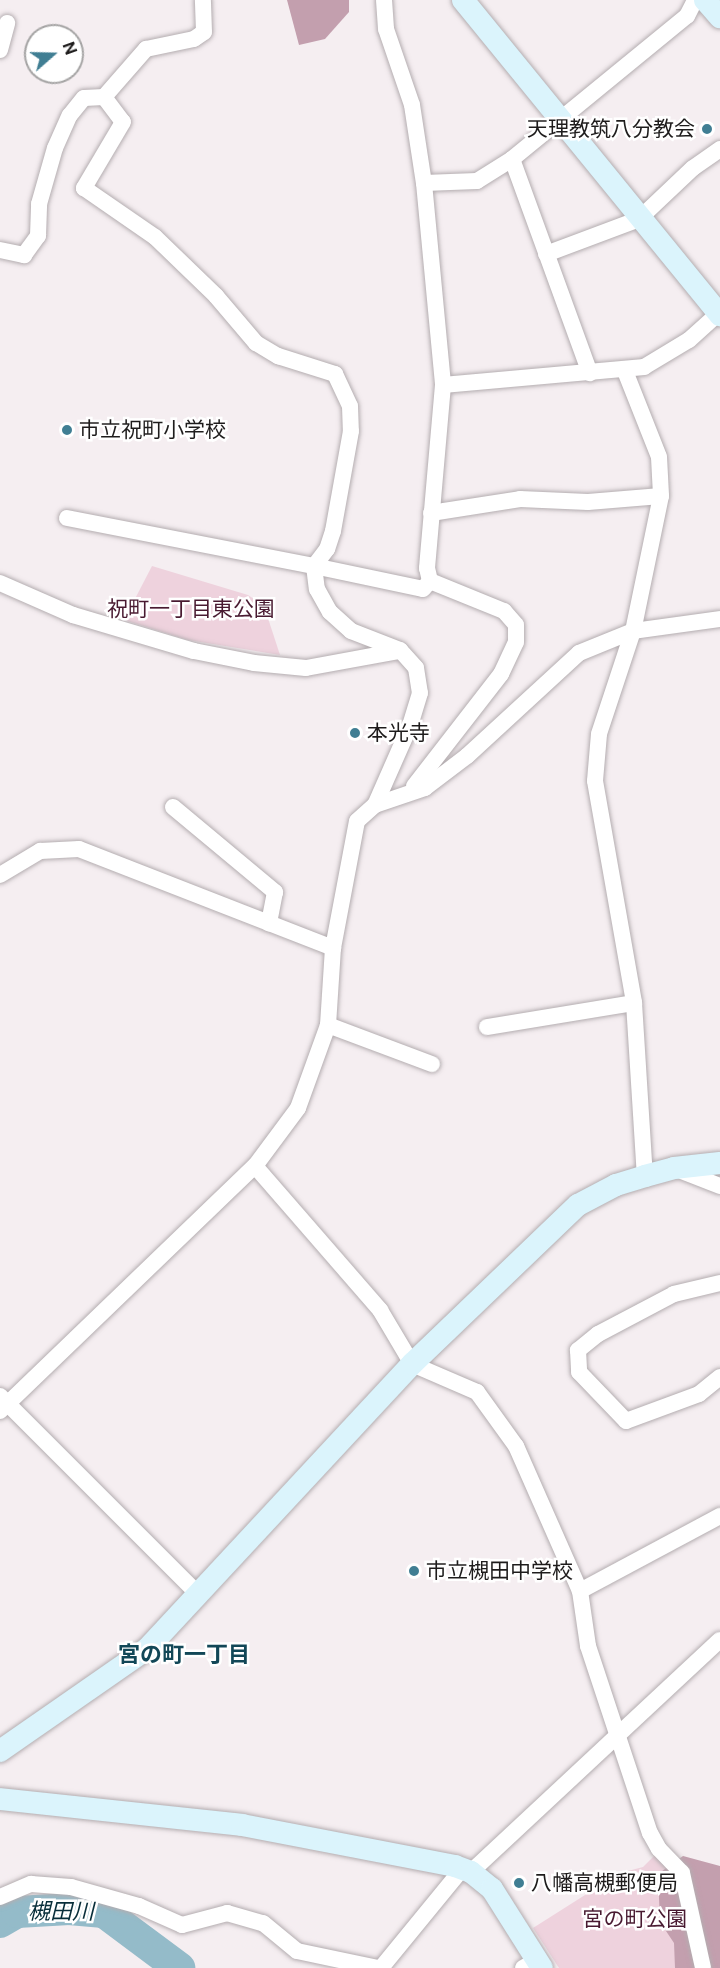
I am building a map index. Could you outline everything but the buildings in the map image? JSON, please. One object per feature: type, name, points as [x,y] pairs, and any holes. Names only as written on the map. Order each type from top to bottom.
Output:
[{"type":"street","points":[[0,250],[24,255],[38,236],[39,204],[55,148],[70,115],[84,98],[104,97],[146,49],[194,39],[204,32],[203,0]]},
{"type":"street","points":[[384,0],[386,29],[412,105],[424,183],[443,385],[430,513],[427,568],[430,581]]},
{"type":"street","points":[[443,385],[499,378],[625,371],[666,356],[719,314],[639,219],[561,118],[463,0]]},
{"type":"street","points":[[424,183],[477,181],[512,159],[687,16],[695,0]]},
{"type":"street","points":[[705,0],[720,17]]},
{"type":"street","points":[[0,50],[2,22]]},
{"type":"street","points":[[104,97],[123,122],[84,188],[155,237],[216,296],[256,344],[278,356],[335,374],[350,406],[351,431],[333,531],[327,549],[314,566],[317,589],[330,612],[351,631],[400,650],[416,668],[420,693],[409,728],[375,805]]},
{"type":"street","points":[[546,254],[639,219],[693,168],[720,149]]},
{"type":"street","points":[[512,159],[590,373]]},
{"type":"street","points":[[625,371],[659,457],[661,496],[633,631],[599,734],[595,781],[634,1003],[645,1176]]},
{"type":"street","points":[[430,513],[520,499],[588,502],[661,496]]},
{"type":"street","points":[[67,518],[423,588],[430,581]]},
{"type":"street","points":[[408,793],[475,712],[501,674],[516,642],[516,625],[504,611],[430,581]]},
{"type":"street","points":[[0,583],[73,615],[194,651],[254,663],[306,668],[400,650]]},
{"type":"street","points":[[198,1594],[2,1403],[255,1166],[298,1108],[328,1025],[333,948],[357,821],[375,805],[425,788],[467,756],[579,653],[633,631],[720,619]]},
{"type":"street","points":[[173,807],[274,892],[269,923]]},
{"type":"street","points":[[0,875],[40,851],[79,849],[333,948]]},
{"type":"street","points":[[487,1027],[634,1003]]},
{"type":"street","points":[[328,1025],[432,1064]]},
{"type":"street","points":[[0,1750],[148,1648],[411,1364],[578,1205],[616,1185],[645,1176],[674,1168],[720,1163]]},
{"type":"street","points":[[255,1166],[380,1310],[411,1364],[477,1392],[503,1425],[580,1591],[588,1646],[617,1737],[650,1833],[659,1849],[682,1873],[703,1968]]},
{"type":"street","points":[[674,1168],[720,1186]]},
{"type":"street","points":[[720,1283],[674,1294],[598,1334],[578,1350],[579,1372],[626,1421],[699,1394],[720,1377]]},
{"type":"street","points":[[580,1591],[720,1516]]},
{"type":"street","points":[[0,1897],[31,1884],[71,1887],[139,1906],[182,1925],[227,1913],[263,1923],[297,1951],[380,1968],[466,1871],[617,1737],[720,1640]]},
{"type":"street","points":[[1,1801],[243,1825],[466,1871],[492,1889],[534,1965]]},
{"type":"green space","name":"祝町一丁目東公園","points":[[152,566],[248,595],[264,606],[280,655],[188,640],[124,620]]},
{"type":"green space","name":"宮の町公園","points":[[656,1854],[676,1877],[696,1968],[559,1968],[533,1928],[585,1895],[586,1882],[643,1867]]},
{"type":"shaded area","points":[[287,0],[349,0],[349,12],[325,39],[299,45]]},
{"type":"shaded area","points":[[683,1856],[720,1866],[720,1968],[675,1968],[674,1943],[660,1922],[658,1874]]},
{"type":"waterway","name":"槻田川","points":[[0,1922],[17,1912],[69,1909],[104,1912],[179,1968]]},
{"type":"place","name":"天理教筑八分教会","points":[[707,129]]},
{"type":"place","name":"市立祝町小学校","points":[[67,430]]},
{"type":"place","name":"本光寺","points":[[355,733]]},
{"type":"place","name":"市立槻田中学校","points":[[414,1571]]},
{"type":"place","name":"八幡高槻郵便局","points":[[519,1883]]},
{"type":"district","name":"宮の町一丁目","points":[[184,1655]]}]
